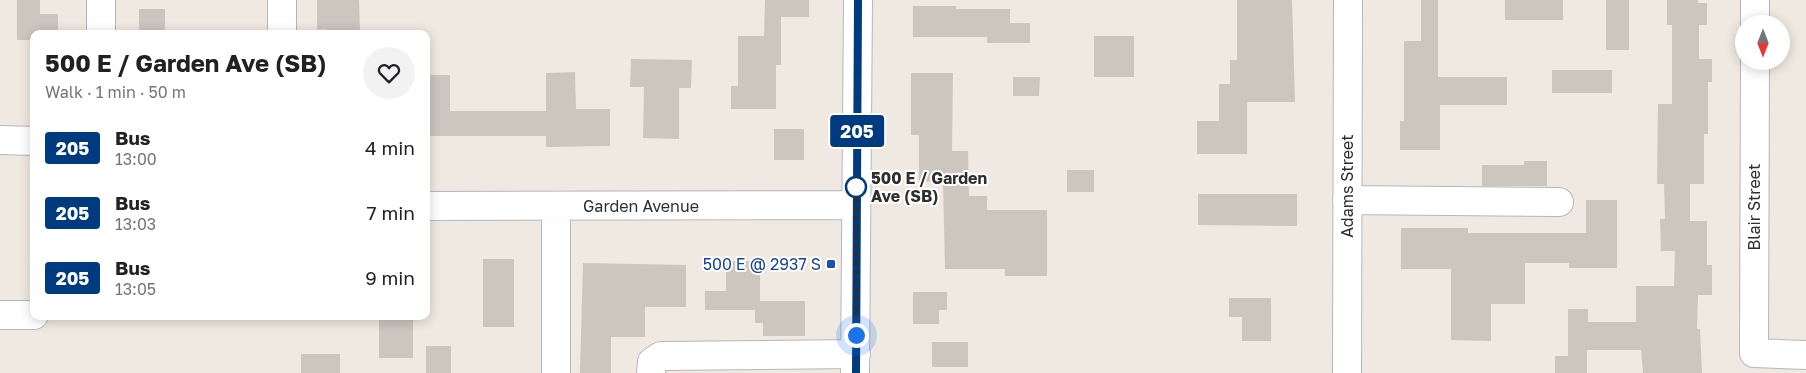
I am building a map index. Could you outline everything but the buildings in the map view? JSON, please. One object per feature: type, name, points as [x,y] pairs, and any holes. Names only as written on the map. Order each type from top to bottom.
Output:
[{"type":"street","points":[[101,0],[101,30]]},
{"type":"street","points":[[282,0],[282,30]]},
{"type":"street","points":[[651,373],[652,362],[661,356],[856,363],[858,0]]},
{"type":"street","name":"Adams Street","points":[[1347,373],[1348,0]]},
{"type":"street","points":[[1755,0],[1755,15]]},
{"type":"street","name":"Blair Street","points":[[1755,70],[1754,353],[1806,355]]},
{"type":"street","points":[[0,140],[30,141]]},
{"type":"street","points":[[1347,200],[1559,202]]},
{"type":"street","name":"Garden Avenue","points":[[430,206],[856,205]]},
{"type":"street","points":[[556,206],[556,373]]},
{"type":"street","points":[[0,315],[30,315]]},
{"type":"bus line","name":"205","points":[[856,373],[858,0]]},
{"type":"place","name":"500 E / Garden Ave (SB)","points":[[856,187]]},
{"type":"place","name":"500 E @ 2937 S","points":[[831,264]]},
{"type":"route","points":[[856,187],[856,335]]}]
